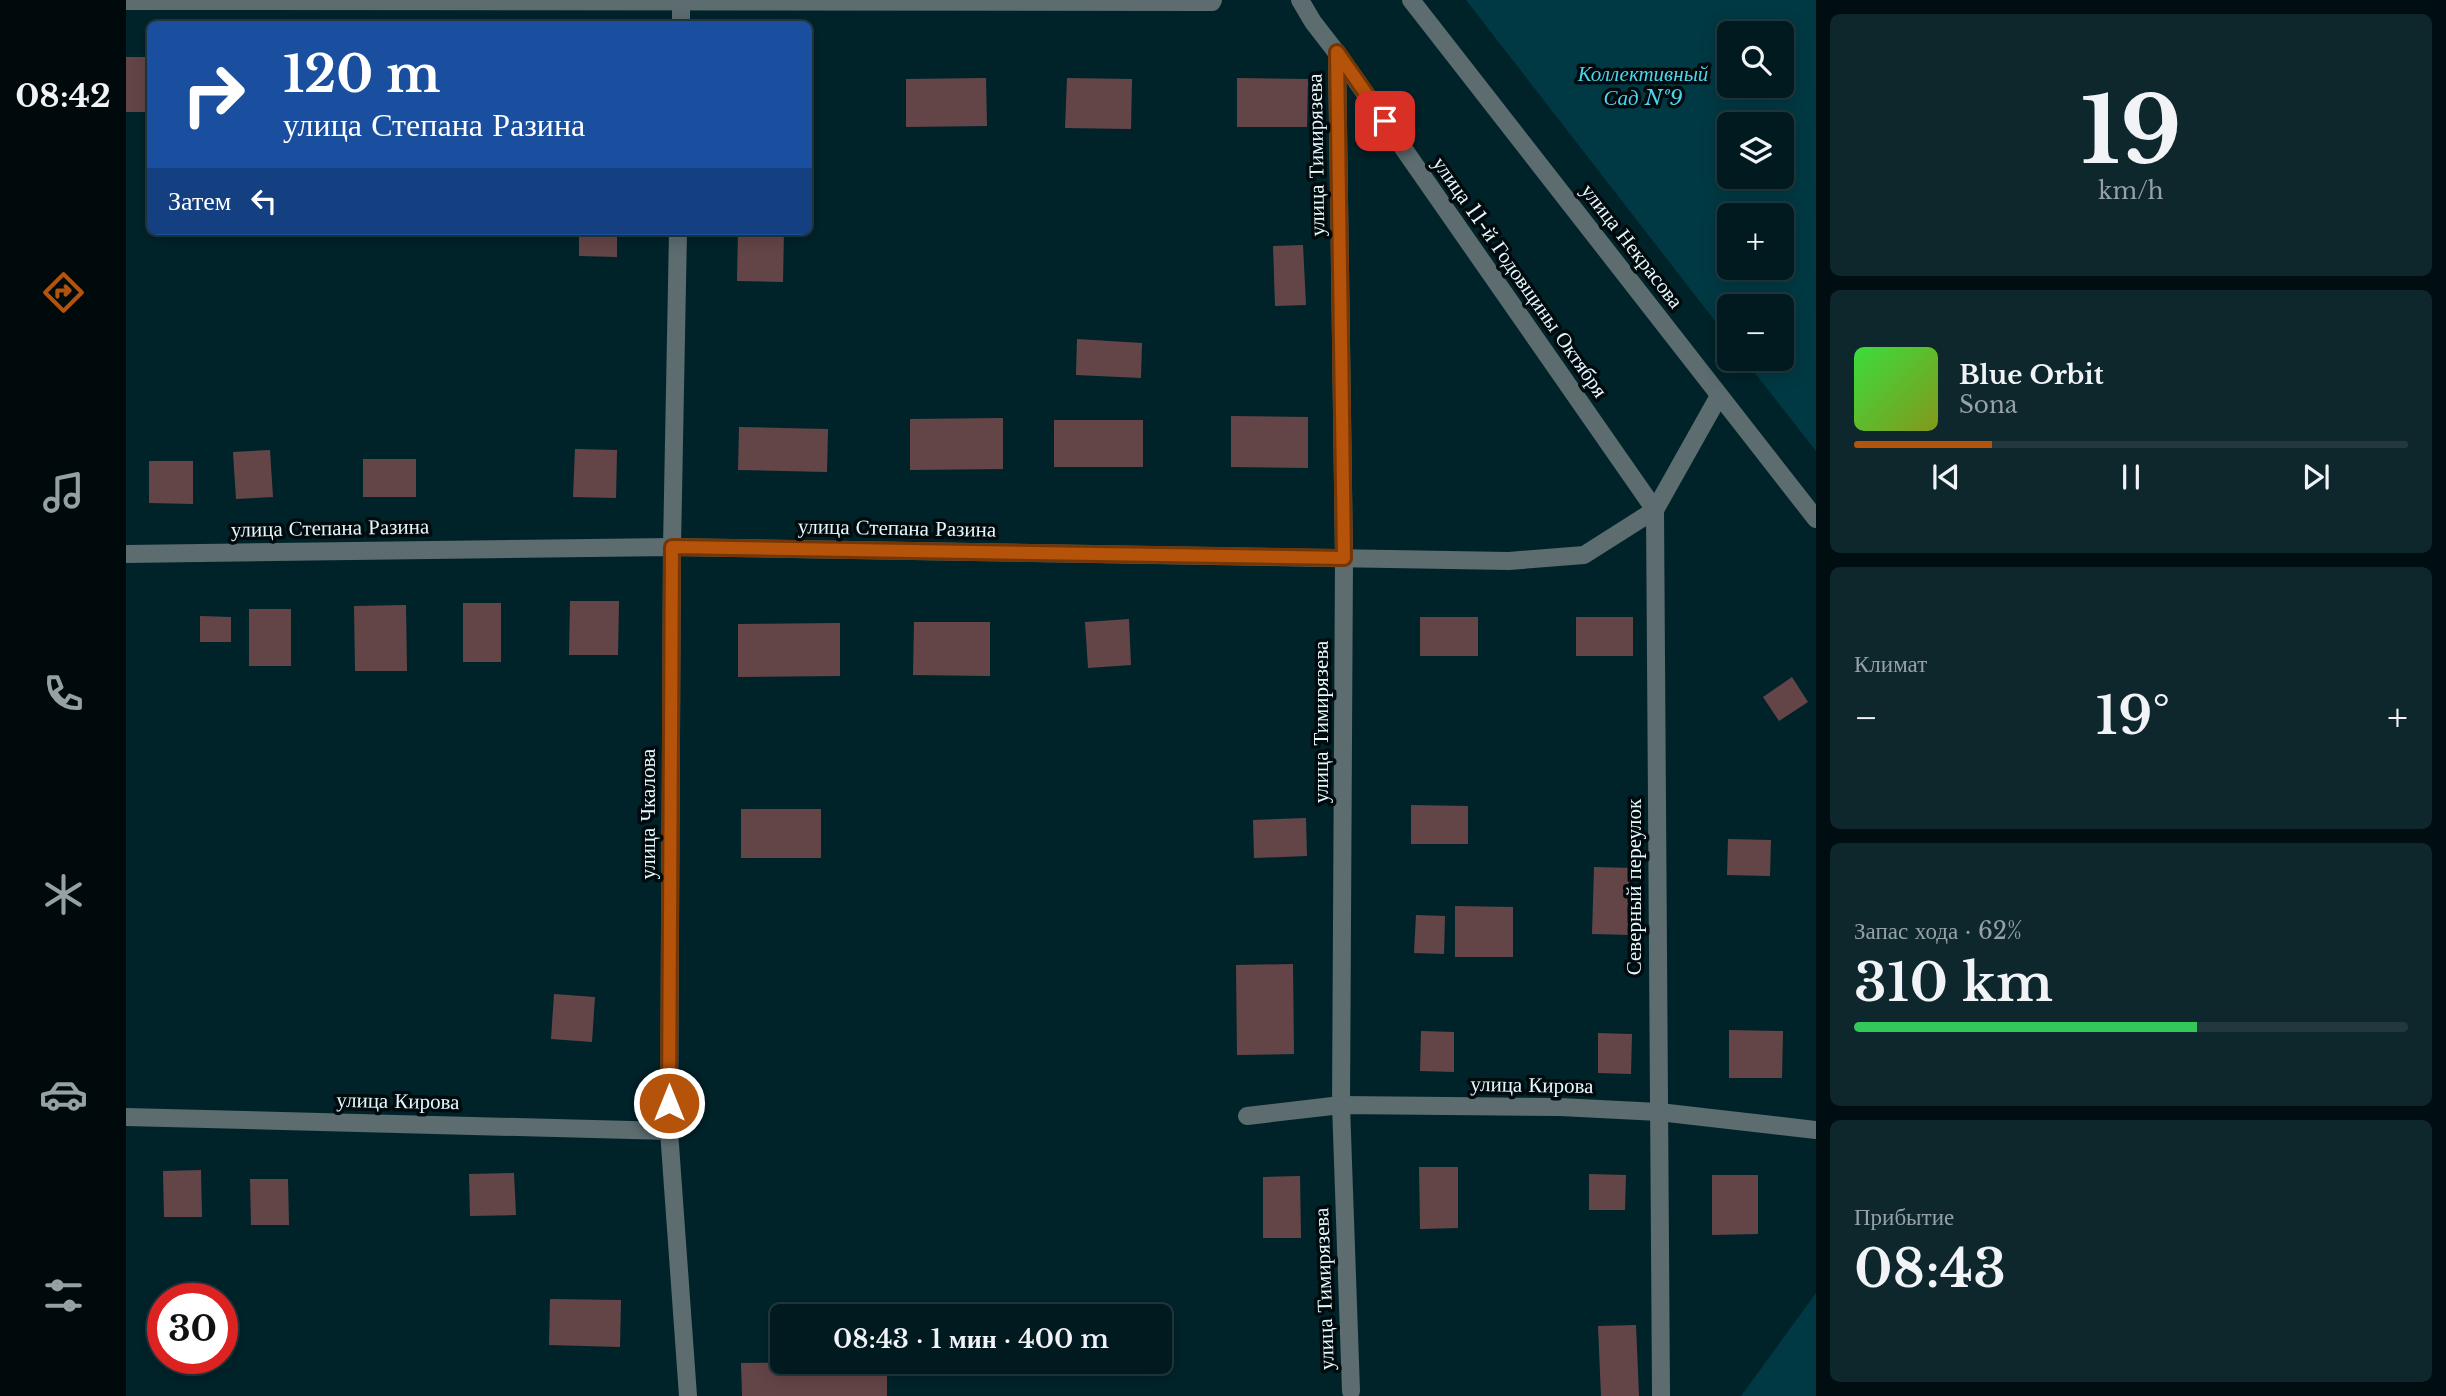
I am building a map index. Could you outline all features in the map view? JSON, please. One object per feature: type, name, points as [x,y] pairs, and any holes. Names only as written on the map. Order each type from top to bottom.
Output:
[{"type":"street","points":[[681,0],[681,21]]},
{"type":"street","points":[[126,1],[1213,0]]},
{"type":"street","name":"улица 11-й Годовщины Октября","points":[[1300,0],[1655,510]]},
{"type":"street","name":"улица Некрасова","points":[[1411,0],[1816,519]]},
{"type":"street","name":"улица Тимирязева","points":[[1337,52],[1344,558],[1341,1105],[1351,1391]]},
{"type":"street","name":"улица Чкалова","points":[[678,235],[672,547],[669,1130],[688,1396]]},
{"type":"street","points":[[1655,510],[1720,396]]},
{"type":"street","name":"улица Степана Разина","points":[[126,554],[672,547],[1509,561],[1584,555],[1655,510]]},
{"type":"street","name":"Северный переулок","points":[[1655,510],[1661,1395]]},
{"type":"street","name":"улица Кирова","points":[[1247,1115],[1341,1105],[1560,1107],[1659,1112],[1816,1130]]},
{"type":"street","name":"улица Кирова","points":[[126,1117],[669,1130]]},
{"type":"green space","name":"Коллективный Сад №9","points":[[1466,0],[1816,0],[1816,451],[1753,371],[1794,371],[1794,294],[1717,294],[1717,324]]},
{"type":"green space","points":[[1816,1293],[1816,1396],[1741,1396]]},
{"type":"building","points":[[126,57],[147,57],[147,112],[126,112]]},
{"type":"building","points":[[812,76],[813,76],[812,119]]},
{"type":"building","points":[[986,78],[987,126],[906,127],[906,79]]},
{"type":"building","points":[[1067,78],[1132,79],[1131,129],[1065,128]]},
{"type":"building","points":[[1237,78],[1308,79],[1307,127],[1237,127]]},
{"type":"building","points":[[579,235],[617,235],[617,257],[579,256]]},
{"type":"building","points":[[738,235],[784,235],[783,282],[737,281]]},
{"type":"building","points":[[1303,245],[1306,305],[1275,306],[1273,246]]},
{"type":"building","points":[[1077,339],[1142,343],[1141,378],[1076,375]]},
{"type":"building","points":[[1231,416],[1308,417],[1308,468],[1231,467]]},
{"type":"building","points":[[1003,418],[1003,469],[910,470],[910,419]]},
{"type":"building","points":[[1054,420],[1143,420],[1143,467],[1054,467]]},
{"type":"building","points":[[739,427],[828,429],[827,472],[738,470]]},
{"type":"building","points":[[575,449],[617,450],[616,498],[573,497]]},
{"type":"building","points":[[270,450],[273,497],[236,499],[233,452]]},
{"type":"building","points":[[363,459],[416,459],[416,497],[363,497]]},
{"type":"building","points":[[149,461],[193,461],[193,504],[149,503]]},
{"type":"building","points":[[570,601],[619,601],[618,655],[569,655]]},
{"type":"building","points":[[463,603],[501,603],[501,662],[463,662]]},
{"type":"building","points":[[406,605],[407,671],[355,671],[354,606]]},
{"type":"building","points":[[249,609],[291,609],[291,666],[249,666]]},
{"type":"building","points":[[200,616],[231,617],[231,642],[200,642]]},
{"type":"building","points":[[1420,617],[1478,617],[1478,656],[1420,656]]},
{"type":"building","points":[[1576,617],[1633,617],[1633,656],[1576,656]]},
{"type":"building","points":[[1129,619],[1131,665],[1088,668],[1085,622]]},
{"type":"building","points":[[914,622],[990,622],[990,676],[913,675]]},
{"type":"building","points":[[840,623],[840,676],[738,677],[738,624]]},
{"type":"building","points":[[1792,677],[1808,702],[1779,721],[1763,697]]},
{"type":"building","points":[[1411,805],[1468,806],[1468,844],[1411,844]]},
{"type":"building","points":[[741,809],[821,809],[821,858],[741,858]]},
{"type":"building","points":[[1306,818],[1307,856],[1254,858],[1253,820]]},
{"type":"building","points":[[1728,839],[1771,840],[1770,876],[1727,875]]},
{"type":"building","points":[[1594,867],[1633,868],[1632,935],[1592,934]]},
{"type":"building","points":[[1455,906],[1513,907],[1513,957],[1455,957]]},
{"type":"building","points":[[1416,915],[1445,916],[1444,954],[1414,953]]},
{"type":"building","points":[[1293,964],[1294,1054],[1237,1055],[1236,965]]},
{"type":"building","points":[[554,994],[595,997],[592,1042],[551,1039]]},
{"type":"building","points":[[1729,1030],[1783,1031],[1782,1078],[1729,1078]]},
{"type":"building","points":[[1421,1031],[1454,1032],[1454,1072],[1420,1071]]},
{"type":"building","points":[[1598,1033],[1632,1034],[1631,1074],[1598,1073]]},
{"type":"building","points":[[1419,1167],[1458,1167],[1458,1228],[1420,1229]]},
{"type":"building","points":[[201,1170],[202,1217],[164,1217],[163,1171]]},
{"type":"building","points":[[514,1173],[516,1215],[470,1216],[469,1174]]},
{"type":"building","points":[[1589,1174],[1626,1175],[1625,1210],[1589,1210]]},
{"type":"building","points":[[1712,1175],[1758,1175],[1758,1234],[1712,1235]]},
{"type":"building","points":[[1300,1176],[1301,1238],[1263,1238],[1263,1177]]},
{"type":"building","points":[[250,1179],[288,1179],[289,1225],[251,1225]]},
{"type":"building","points":[[550,1299],[621,1300],[620,1347],[549,1345]]},
{"type":"building","points":[[1636,1325],[1639,1396],[1601,1396],[1598,1326]]},
{"type":"building","points":[[741,1363],[770,1363],[770,1374],[887,1374],[887,1396],[742,1396]]},
{"type":"route","points":[[669,1103],[672,547],[1344,558],[1337,52],[1385,121]]}]
